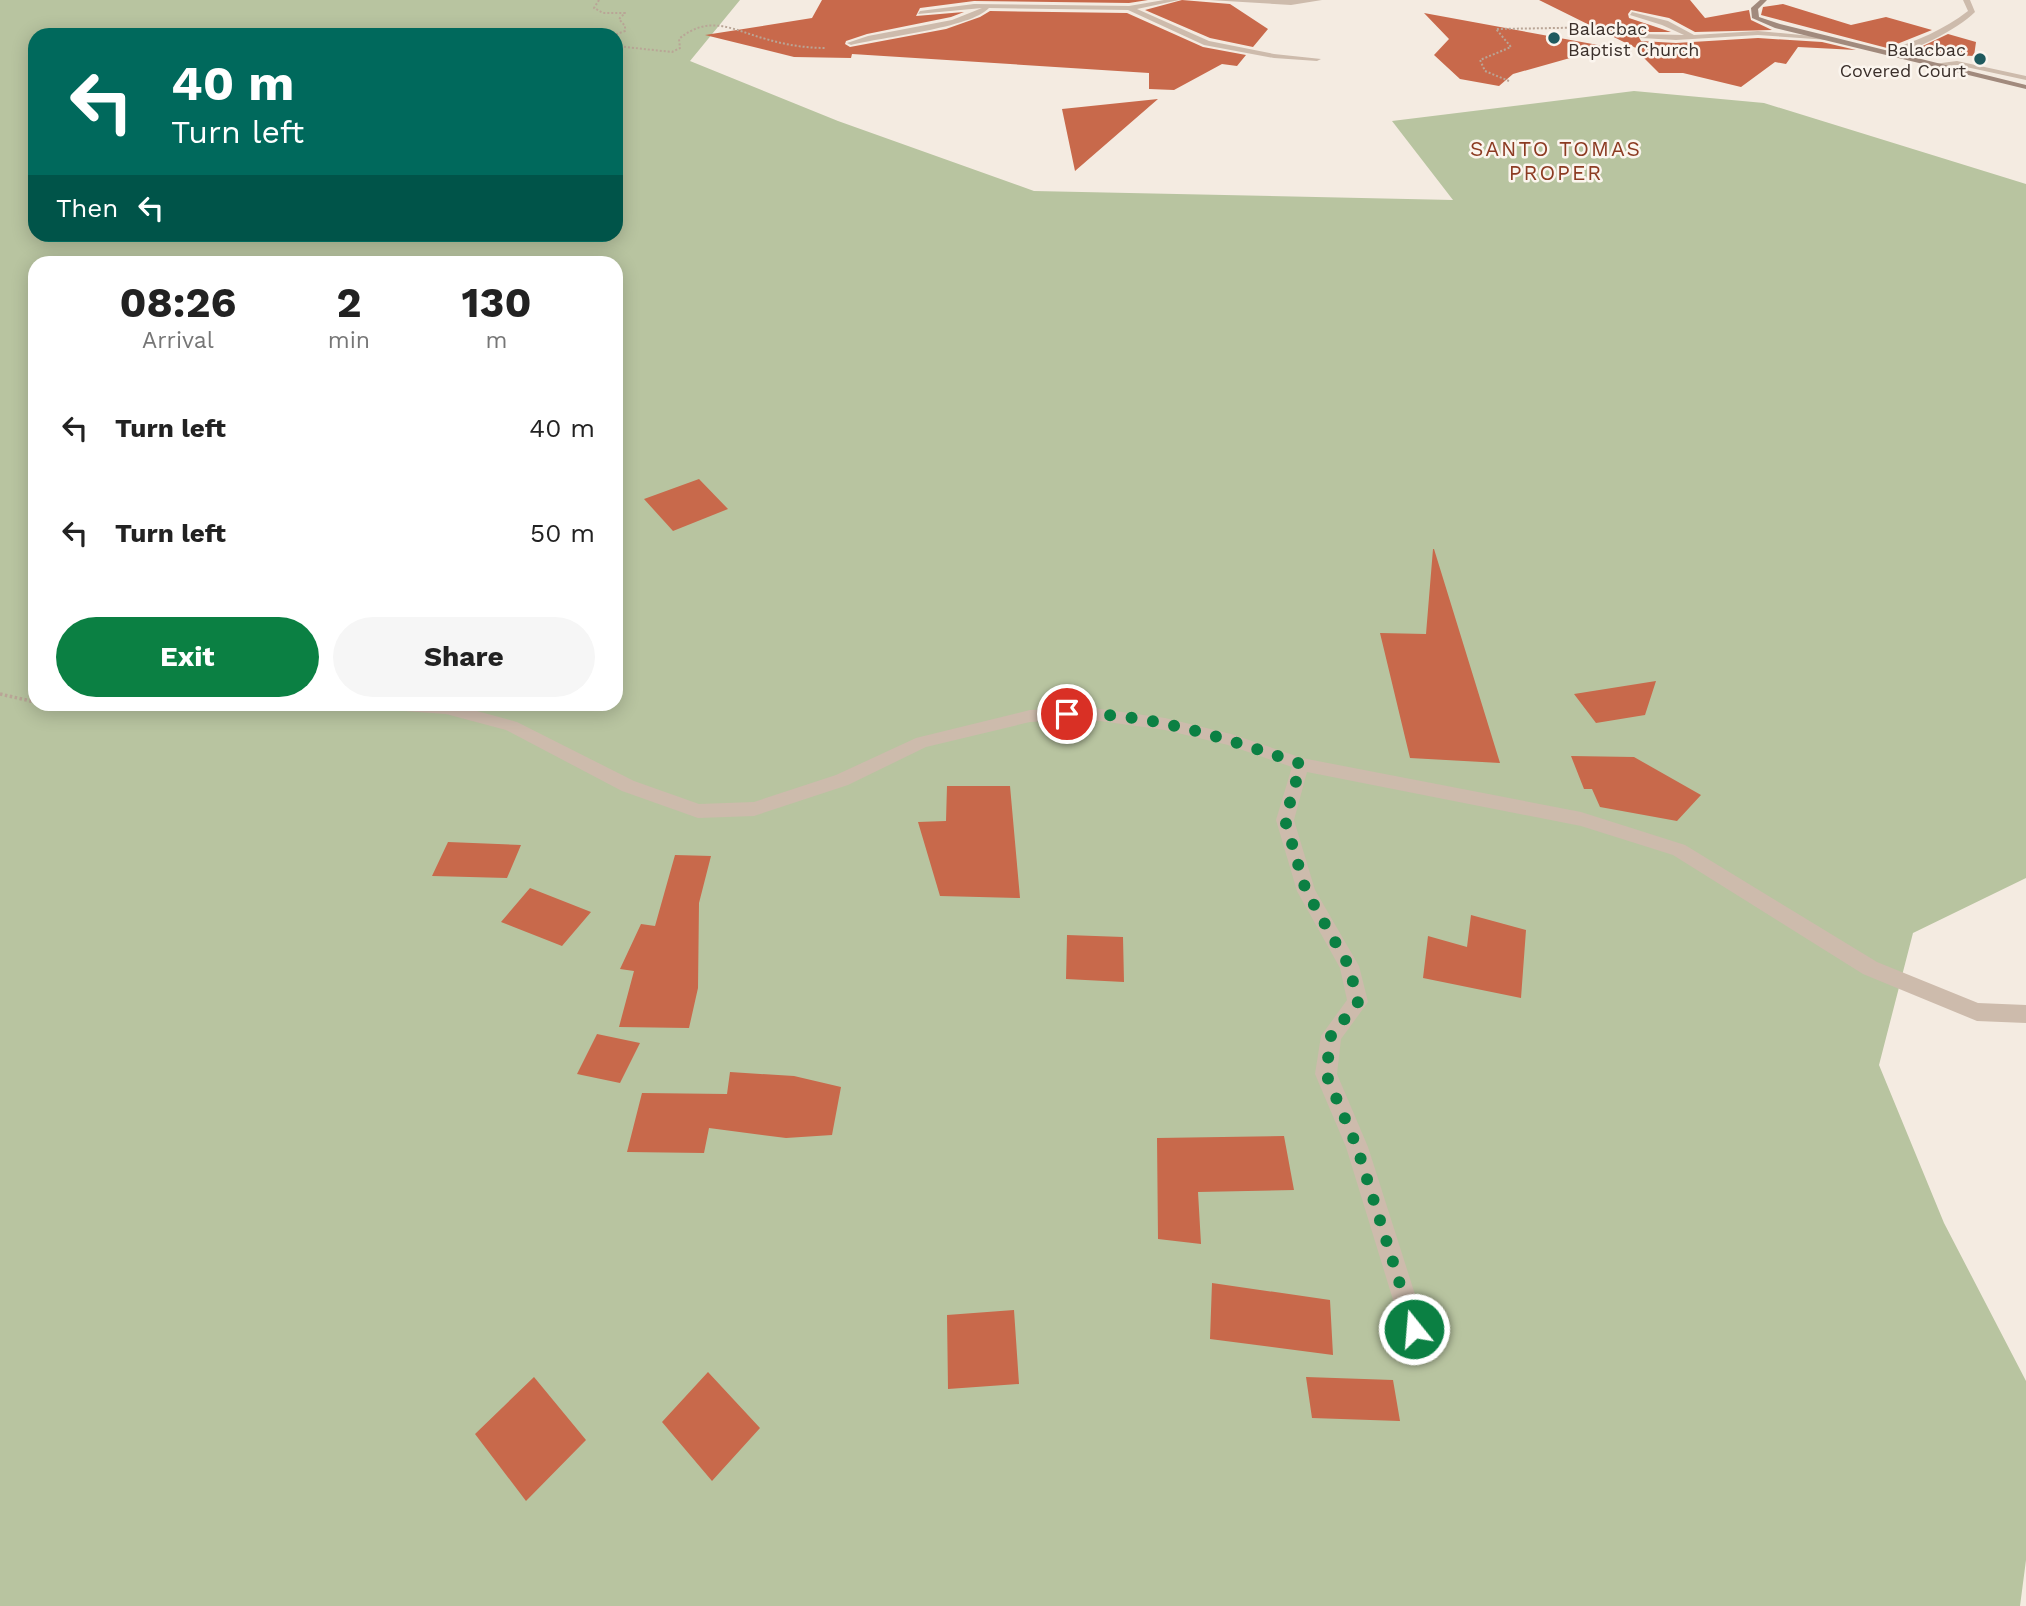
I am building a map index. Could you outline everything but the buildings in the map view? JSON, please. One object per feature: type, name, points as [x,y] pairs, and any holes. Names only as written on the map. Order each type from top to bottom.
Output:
[{"type":"main road","points":[[1764,0],[1754,8],[1756,18],[1778,26],[2026,87]]},
{"type":"street","points":[[920,13],[949,7],[989,6],[1129,8],[1176,0]]},
{"type":"street","points":[[1212,0],[1291,3],[1319,0]]},
{"type":"street","points":[[1889,53],[1919,43],[1954,25],[1972,12],[1966,0]]},
{"type":"street","points":[[851,43],[958,21],[989,6]]},
{"type":"street","points":[[1129,8],[1206,43],[1274,56],[1317,59]]},
{"type":"street","points":[[1632,14],[1665,23],[1693,37]]},
{"type":"street","points":[[1641,36],[1661,39],[1758,33],[1829,38]]},
{"type":"street","points":[[1930,65],[1957,63],[2026,78]]},
{"type":"street","points":[[457,711],[511,726],[628,786],[698,811],[754,809],[842,780],[922,743],[1030,716],[1086,713],[1165,724],[1231,740],[1301,764],[1581,819],[1679,850],[1870,968],[1976,1012],[2026,1014]]},
{"type":"street","points":[[1301,764],[1285,820],[1306,891],[1349,966],[1358,1002],[1331,1036],[1326,1074],[1357,1147],[1414,1329]]},
{"type":"path","points":[[599,0],[594,8],[603,13],[625,13],[619,19],[625,26],[623,32]]},
{"type":"path","points":[[623,47],[671,52],[680,48],[683,34],[715,23],[737,26],[758,37],[795,46],[814,48],[851,43]]},
{"type":"path","points":[[1509,81],[1485,71],[1480,60],[1511,47],[1496,29],[1546,27],[1560,30],[1611,27],[1641,36]]},
{"type":"path","points":[[0,694],[28,700]]},
{"type":"green space","points":[[0,0],[740,0],[690,61],[838,121],[1034,191],[1453,200],[1392,121],[1634,91],[1764,103],[2026,184],[2026,878],[1913,933],[1879,1065],[1944,1223],[2026,1381],[2026,1560],[2020,1606],[0,1606]]},
{"type":"place","name":"Balacbac Baptist Church","points":[[1554,38]]},
{"type":"place","name":"Balacbac Covered Court","points":[[1980,59]]},
{"type":"district","name":"SANTO TOMAS PROPER","points":[[1556,160]]},
{"type":"route","points":[[1067,714],[1086,713],[1165,724],[1231,740],[1301,764],[1285,820],[1306,891],[1349,966],[1358,1002],[1331,1036],[1326,1074],[1357,1147],[1414,1329]]}]
